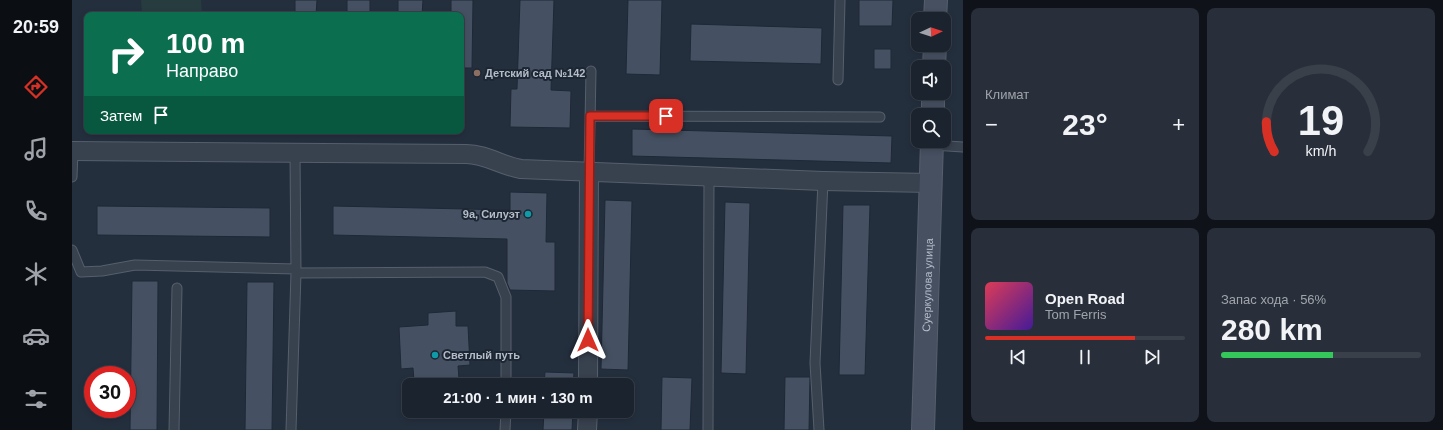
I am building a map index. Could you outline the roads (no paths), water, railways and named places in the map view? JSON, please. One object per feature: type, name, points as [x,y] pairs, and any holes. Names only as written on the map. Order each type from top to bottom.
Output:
[{"type":"street","points":[[936,0],[936,12]]},
{"type":"street","name":"Суеркулова улица","points":[[924,430],[932,148]]},
{"type":"street","points":[[72,151],[478,154],[510,167],[589,173],[931,183]]},
{"type":"street","points":[[588,378],[589,173]]},
{"type":"street","points":[[587,430],[588,418]]},
{"type":"lane","points":[[838,80],[840,0]]},
{"type":"lane","points":[[589,173],[591,71]]},
{"type":"lane","points":[[590,116],[880,117]]},
{"type":"lane","points":[[951,145],[963,147]]},
{"type":"lane","points":[[72,151],[72,177]]},
{"type":"lane","points":[[291,430],[296,271],[295,153]]},
{"type":"lane","points":[[708,430],[710,176]]},
{"type":"lane","points":[[819,430],[815,363],[823,181]]},
{"type":"lane","points":[[72,250],[81,272],[102,272],[135,265],[296,271],[485,272],[498,277],[506,297],[506,378]]},
{"type":"lane","points":[[174,430],[177,288]]},
{"type":"lane","points":[[506,418],[506,430]]},
{"type":"place","name":"Детский сад №142","points":[[477,73]]},
{"type":"place","name":"9а, Силуэт","points":[[528,214]]},
{"type":"place","name":"Светлый путь","points":[[435,355]]}]
